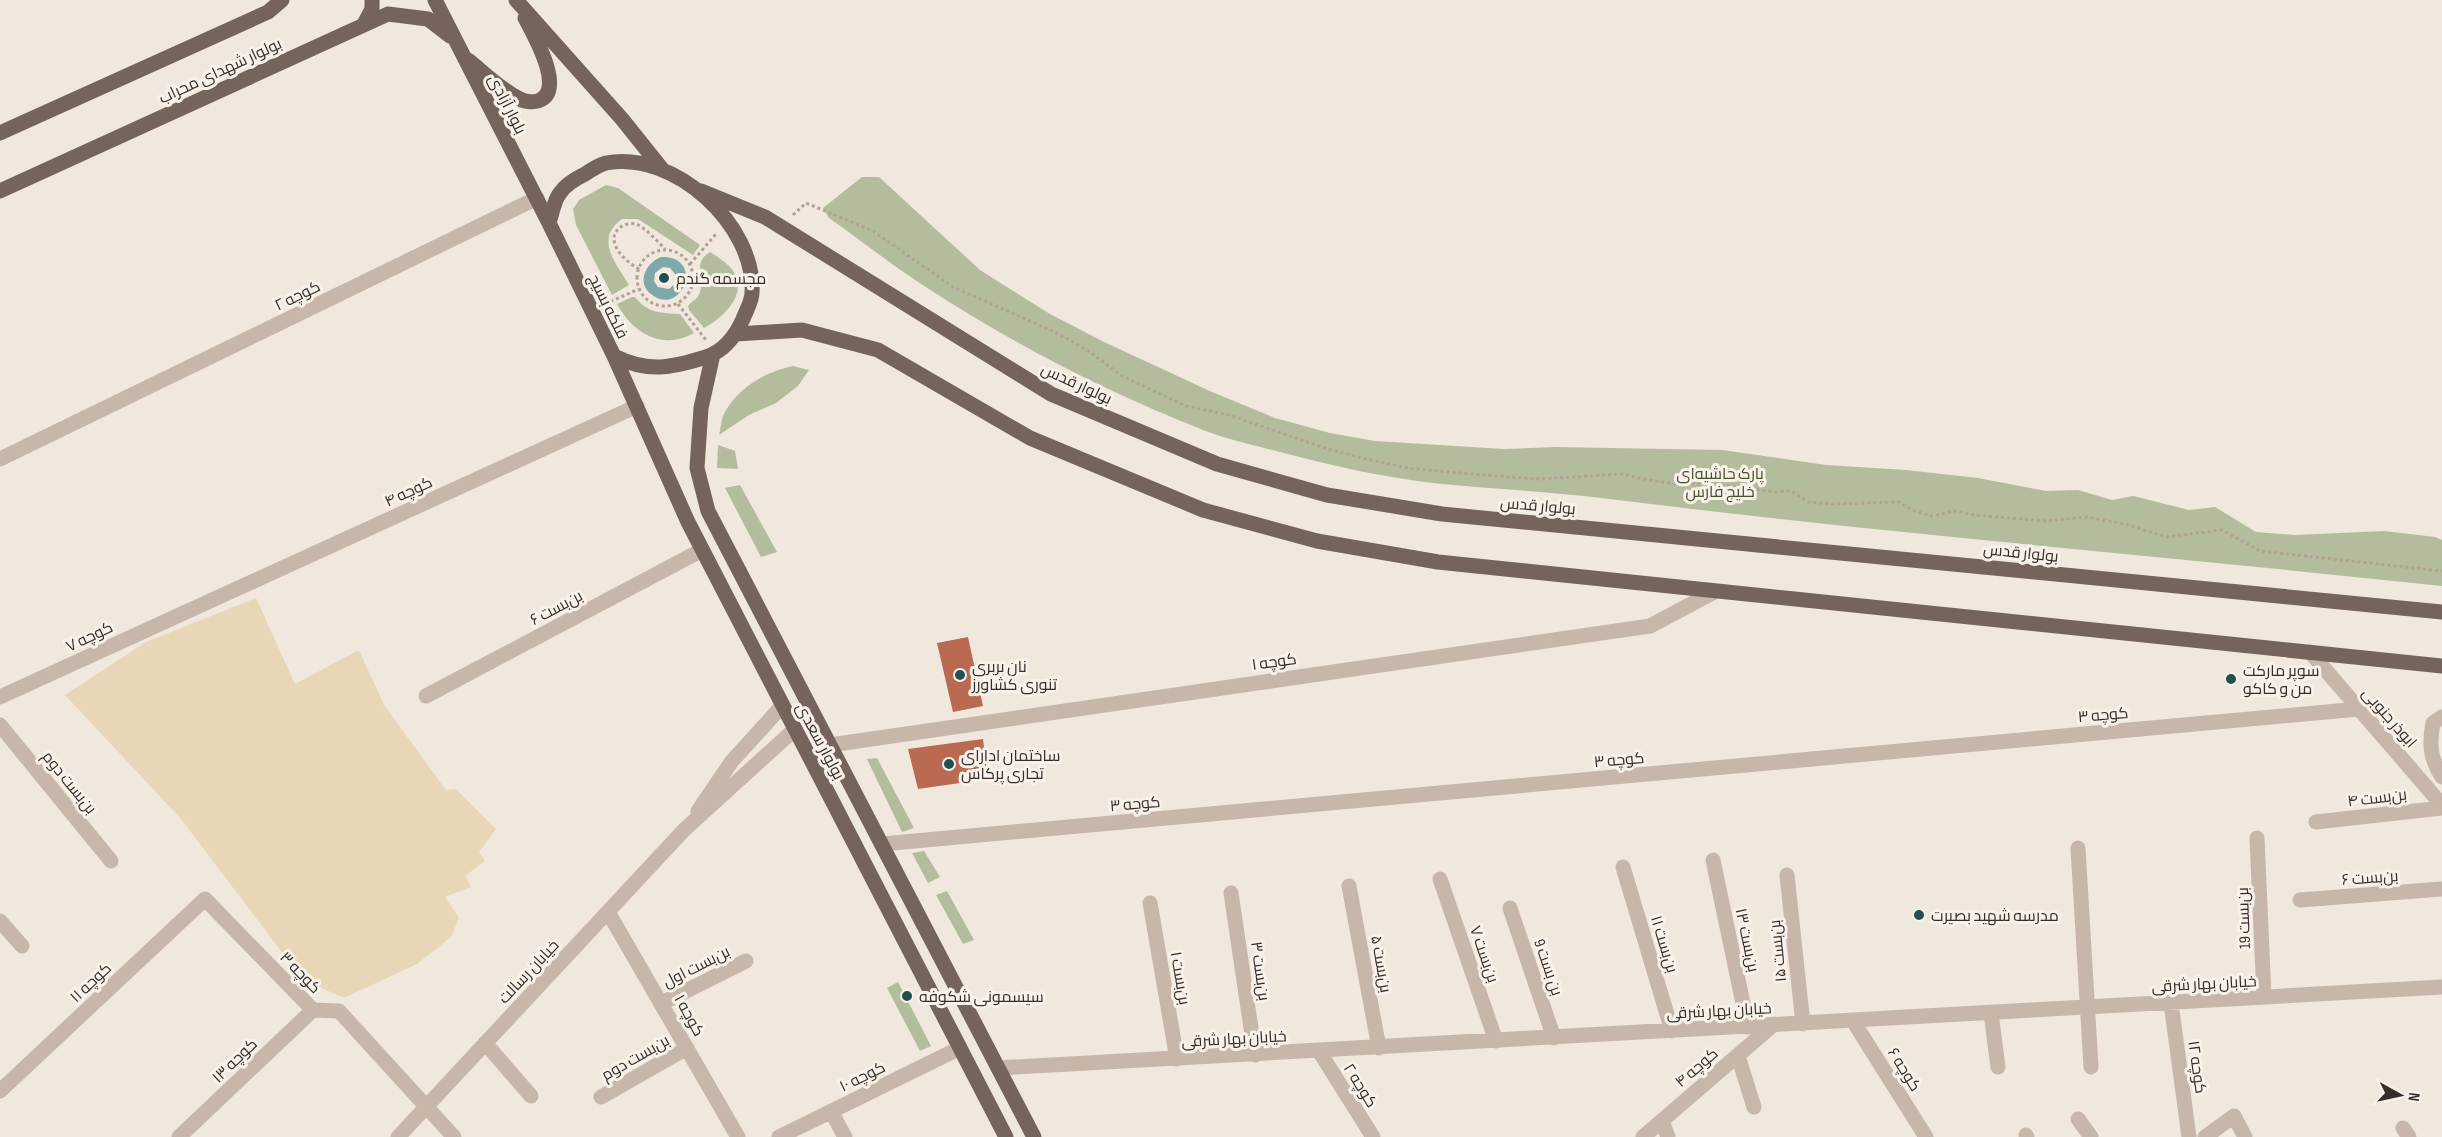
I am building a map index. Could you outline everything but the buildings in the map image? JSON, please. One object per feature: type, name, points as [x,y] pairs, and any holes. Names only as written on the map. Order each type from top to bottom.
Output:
[{"type":"main road","name":"بولوار شهدای محراب","points":[[0,133],[268,12],[282,0]]},
{"type":"main road","points":[[364,24],[372,9],[372,0]]},
{"type":"main road","name":"بلوار آزادی","points":[[435,0],[549,223]]},
{"type":"main road","points":[[463,56],[520,100],[534,102],[542,99],[548,92],[550,80],[544,59],[517,0]]},
{"type":"main road","points":[[517,0],[663,169]]},
{"type":"main road","name":"بولوار شهدای محراب","points":[[0,191],[388,14],[428,19],[455,39]]},
{"type":"main road","name":"فلکه بسیج","points":[[636,163],[663,169],[701,191],[727,220],[750,262],[752,295],[736,334],[715,353],[672,367],[632,365],[614,356],[549,223],[559,193],[580,176],[604,164],[636,163]]},
{"type":"main road","name":"بولوار قدس","points":[[701,191],[765,217],[1051,394],[1217,464],[1327,495],[1442,514],[2442,612]]},
{"type":"main road","points":[[736,334],[802,330],[878,350],[1030,438],[1203,510],[1317,541],[1438,562],[2442,666]]},
{"type":"main road","name":"بولوار سعدی","points":[[715,353],[701,408],[697,468],[708,511],[1034,1137]]},
{"type":"main road","name":"بولوار سعدی","points":[[614,356],[702,550],[1006,1137]]},
{"type":"street","name":"کوچه ۲","points":[[0,459],[537,198]]},
{"type":"street","name":"کوچه ۴","points":[[194,608],[637,406]]},
{"type":"street","name":"بن‌بست ۶","points":[[426,696],[702,550]]},
{"type":"street","name":"کوچه ۱","points":[[830,745],[1650,626],[1716,591]]},
{"type":"street","name":"کوچه ۷","points":[[0,697],[194,608]]},
{"type":"street","name":"ابوذر جنوبی","points":[[2310,652],[2442,806]]},
{"type":"street","points":[[684,830],[732,761],[782,706]]},
{"type":"street","name":"کوچه ۳","points":[[882,844],[2359,709]]},
{"type":"street","name":"ابوذر جنوبی","points":[[2442,717],[2433,723],[2429,742],[2437,769],[2442,777]]},
{"type":"street","name":"بن‌بست دوم","points":[[0,725],[111,861]]},
{"type":"street","points":[[684,830],[795,729]]},
{"type":"street","name":"بن‌بست ۴","points":[[2316,822],[2442,806]]},
{"type":"street","name":"خیابان رسالت","points":[[398,1137],[684,830]]},
{"type":"street","name":"بن‌بست 19","points":[[2257,838],[2264,997]]},
{"type":"street","points":[[2078,848],[2091,1067]]},
{"type":"street","name":"بن‌بست ۱۳","points":[[1713,860],[1748,1027]]},
{"type":"street","name":"بن‌بست ۱۱","points":[[1623,867],[1672,1031]]},
{"type":"street","name":"بن‌بست ۱۵","points":[[1787,875],[1803,1024]]},
{"type":"street","name":"بن‌بست ۷","points":[[1440,879],[1496,1041]]},
{"type":"street","name":"بن‌بست ۵","points":[[1349,886],[1379,1048]]},
{"type":"street","name":"بن‌بست ۶","points":[[2300,900],[2442,889]]},
{"type":"street","name":"بن‌بست ۳","points":[[1231,893],[1255,1055]]},
{"type":"street","name":"کوچه ۳","points":[[205,899],[313,1010],[339,1011],[454,1137]]},
{"type":"street","name":"کوچه ۱۱","points":[[0,1091],[205,899]]},
{"type":"street","name":"بن‌بست ۱","points":[[1150,903],[1178,1059]]},
{"type":"street","name":"بن بست 9","points":[[1510,908],[1554,1038]]},
{"type":"street","name":"کوچه ۱","points":[[608,912],[738,1137]]},
{"type":"street","points":[[0,921],[22,946]]},
{"type":"street","name":"بن‌بست اول","points":[[662,1003],[746,961]]},
{"type":"street","name":"خیابان بهار شرقی","points":[[998,1068],[2442,987]]},
{"type":"street","name":"کوچه ۱۲","points":[[2171,1003],[2189,1137]]},
{"type":"street","name":"کوچه ۱۳","points":[[179,1137],[313,1010]]},
{"type":"street","points":[[1990,1013],[1998,1067]]},
{"type":"street","name":"کوچه ۶","points":[[1853,1021],[1926,1137]]},
{"type":"street","name":"کوچه ۴","points":[[1643,1137],[1773,1025]]},
{"type":"street","points":[[485,1043],[531,1096]]},
{"type":"street","name":"بن‌بست دوم","points":[[601,1098],[687,1048]]},
{"type":"street","name":"کوچه ۱۰","points":[[779,1137],[960,1048]]},
{"type":"street","name":"کوچه ۲","points":[[1319,1051],[1373,1137]]},
{"type":"street","points":[[1738,1056],[1754,1107]]},
{"type":"street","points":[[831,1111],[845,1137]]},
{"type":"street","points":[[2205,1137],[2234,1116],[2244,1137]]},
{"type":"street","points":[[2078,1119],[2091,1137]]},
{"type":"street","points":[[1662,1121],[1668,1137]]},
{"type":"path","points":[[781,227],[806,203],[873,231],[953,287],[1055,332],[1088,350],[1122,376],[1186,406],[1229,416],[1329,449],[1408,468],[1538,479],[1622,474],[1677,484],[1715,484],[1776,492],[1791,491],[1808,502],[1830,504],[1899,502],[1912,510],[1932,516],[1954,511],[1975,515],[2047,520],[2086,517],[2125,524],[2166,537],[2222,530],[2260,551],[2442,571]]},
{"type":"path","points":[[690,264],[700,255],[727,220]]},
{"type":"path","points":[[639,269],[631,265],[614,245],[614,236],[620,228],[627,224],[636,224],[665,249],[677,252],[690,264],[693,272],[692,288],[678,304],[666,307],[657,305],[648,301],[639,289],[637,275],[644,259],[651,253],[665,249]]},
{"type":"path","points":[[591,310],[639,289]]},
{"type":"path","points":[[678,304],[715,353]]},
{"type":"green space","name":"پارک حاشیه‌ای خلیج فارس","points":[[862,177],[879,177],[980,270],[1050,314],[1104,342],[1212,392],[1275,418],[1330,433],[1375,441],[1504,449],[1555,447],[1722,450],[1826,465],[1906,470],[1978,478],[2046,491],[2078,490],[2112,500],[2133,496],[2189,510],[2215,507],[2256,532],[2295,535],[2384,531],[2435,537],[2442,540],[2442,586],[1811,522],[1580,496],[1433,483],[1358,471],[1253,445],[1203,430],[1098,384],[997,331],[906,274],[829,218],[823,208]]},
{"type":"green space","points":[[606,185],[618,188],[700,245],[693,255],[638,219],[622,219],[609,235],[608,243],[614,260],[629,285],[612,295],[576,225],[573,209],[579,200]]},
{"type":"green space","points":[[710,252],[729,266],[738,284],[737,293],[728,309],[704,328],[688,306],[699,294],[700,265]]},
{"type":"green space","points":[[632,297],[655,311],[680,314],[694,333],[671,340],[660,339],[640,331],[617,304]]},
{"type":"green space","points":[[793,366],[809,370],[798,386],[776,403],[749,415],[719,435],[724,414],[738,395],[763,376]]},
{"type":"green space","points":[[718,445],[735,451],[738,469],[717,468]]},
{"type":"green space","points":[[740,485],[777,552],[761,557],[725,488]]},
{"type":"green space","points":[[877,758],[914,828],[902,832],[867,759]]},
{"type":"green space","points":[[924,851],[940,877],[928,883],[912,853]]},
{"type":"green space","points":[[947,891],[974,940],[963,944],[936,895]]},
{"type":"green space","points":[[898,982],[931,1046],[920,1051],[887,988]]},
{"type":"sand","points":[[256,598],[295,684],[359,650],[384,705],[446,790],[456,789],[496,829],[479,852],[485,861],[465,876],[471,887],[445,897],[459,918],[451,937],[417,964],[344,998],[303,980],[181,819],[65,695],[146,642]]},
{"type":"water","points":[[661,257],[675,259],[683,266],[686,275],[684,284],[672,299],[662,300],[651,294],[644,284],[647,268]],"holes":[[[663,267],[670,268],[676,275],[675,284],[669,289],[658,287],[654,281],[655,273]]]},
{"type":"place","name":"مجسمه گندم","points":[[664,278]]},
{"type":"place","name":"نان بربری تنوری کشاورز","points":[[960,675]]},
{"type":"place","name":"سوپر مارکت من و کاکو","points":[[2231,679]]},
{"type":"place","name":"ساختمان ادارای تجاری پرکاس","points":[[949,764]]},
{"type":"place","name":"مدرسه شهید بصیرت","points":[[1919,915]]},
{"type":"place","name":"سیسمونی شکوفه","points":[[907,996]]}]
